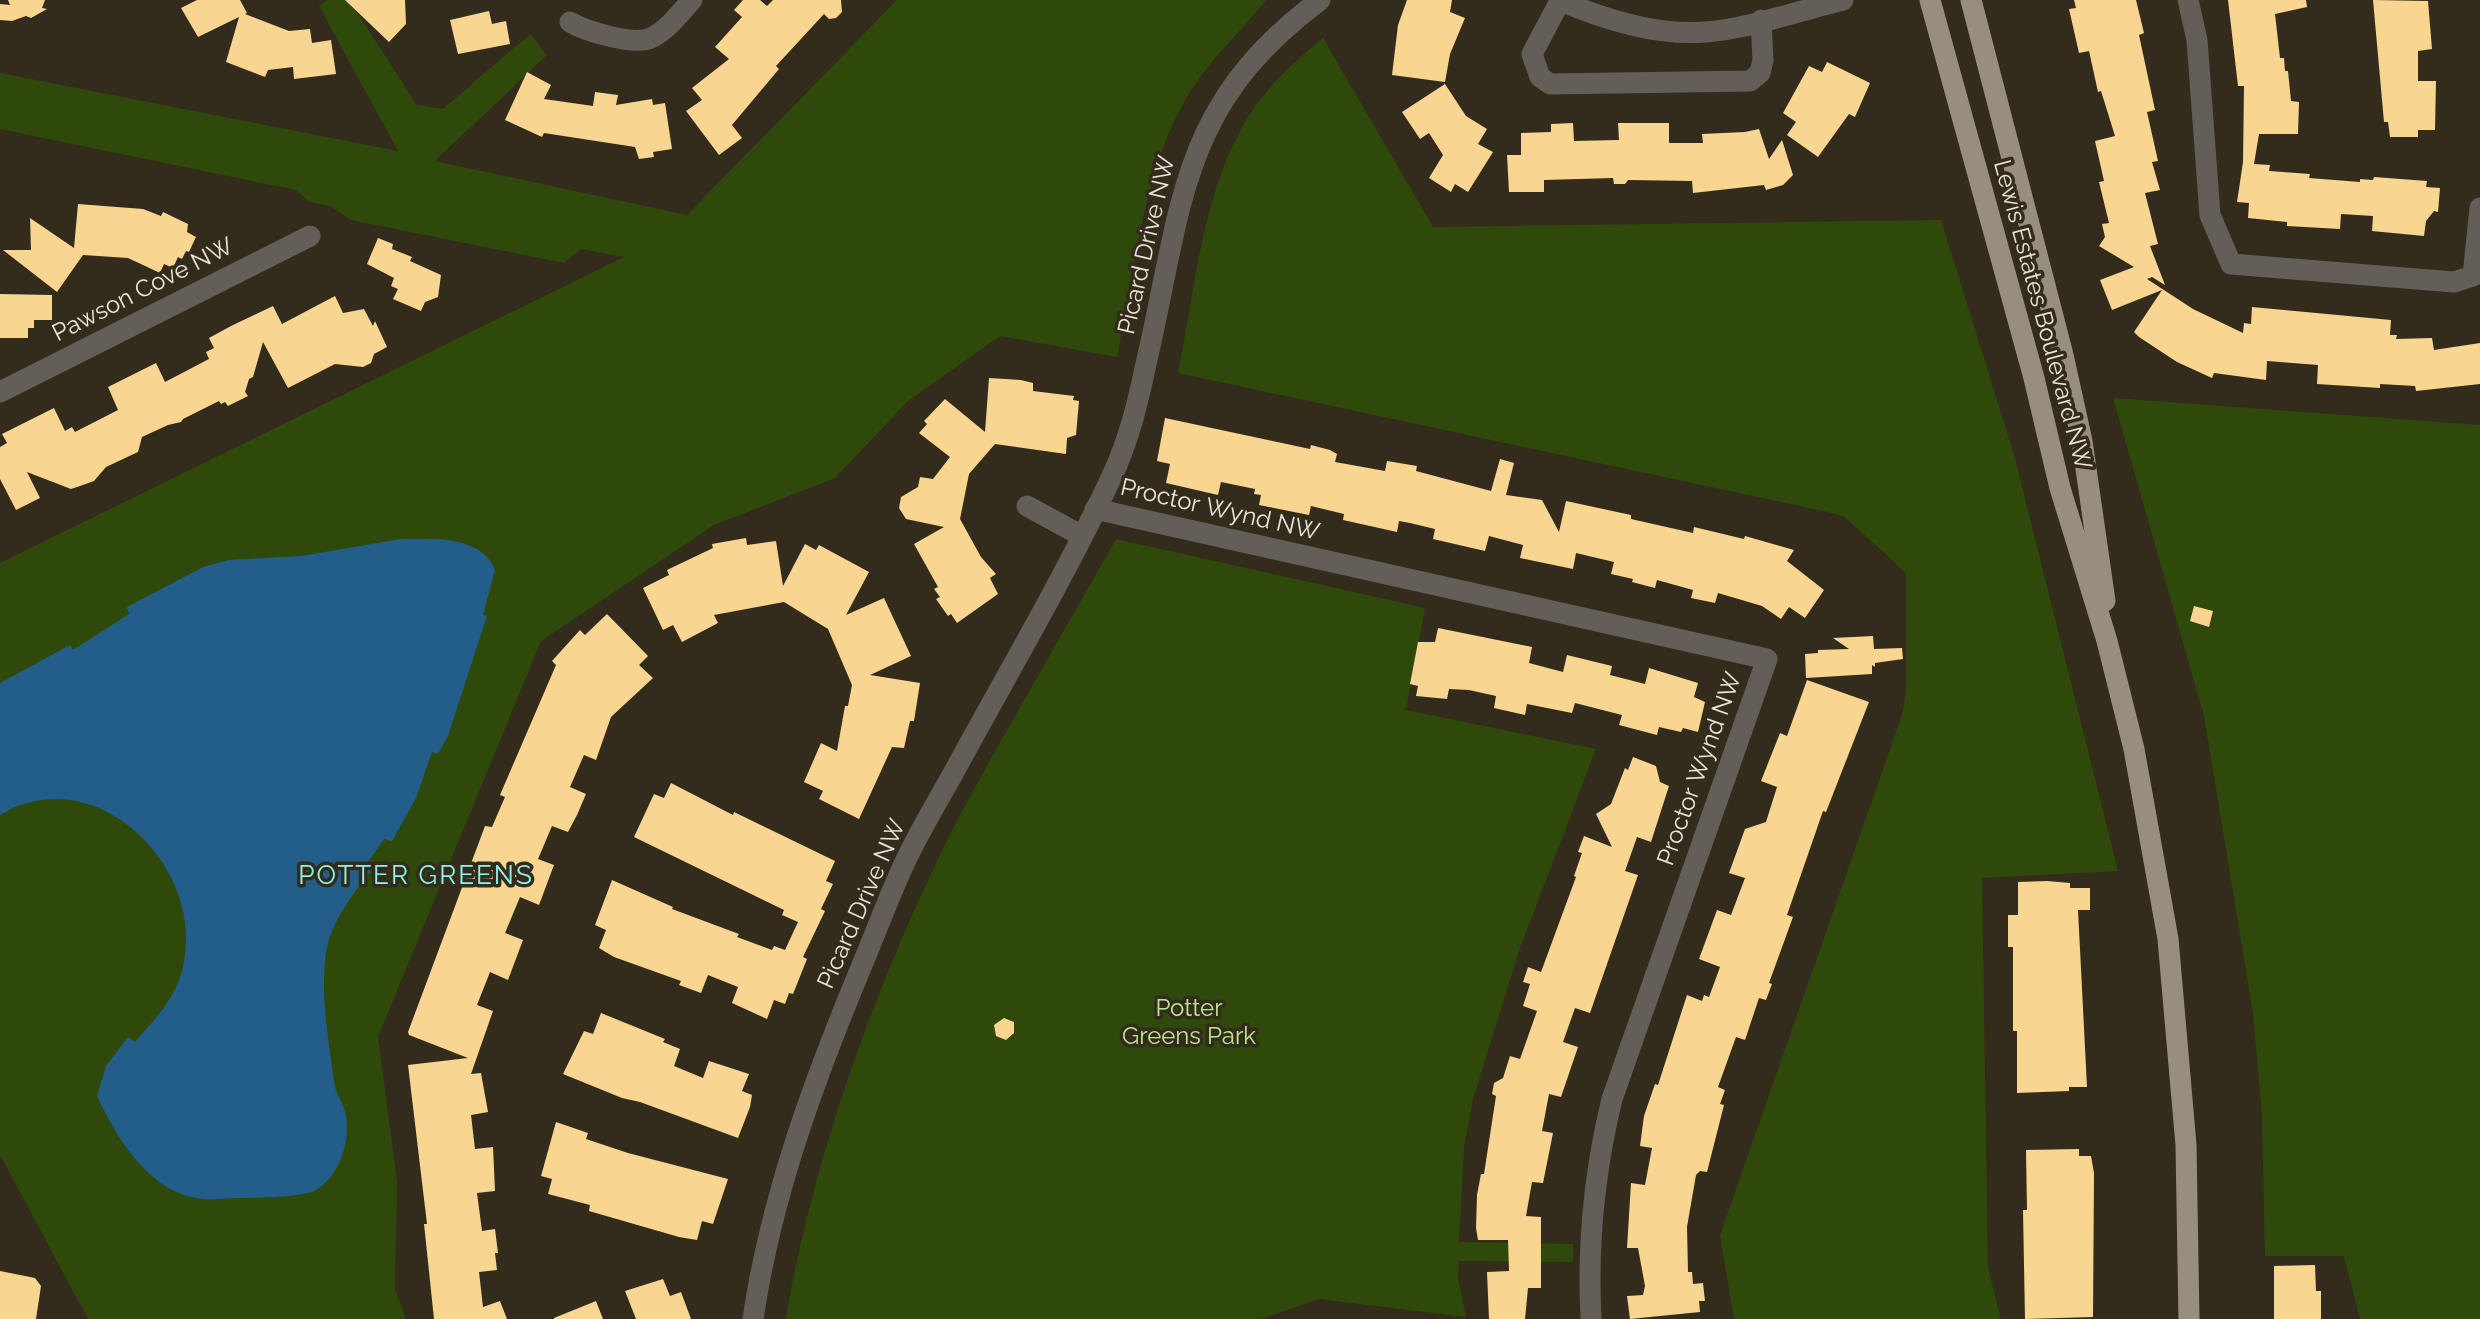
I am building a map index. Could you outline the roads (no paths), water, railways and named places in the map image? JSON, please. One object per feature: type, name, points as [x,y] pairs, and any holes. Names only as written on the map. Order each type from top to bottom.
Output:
[{"type":"main road","name":"Lewis Estates Boulevard NW","points":[[1930,0],[2030,365],[2060,488],[2107,641],[2134,749],[2168,939],[2186,1145],[2189,1319]]},
{"type":"main road","name":"Lewis Estates Boulevard NW","points":[[1971,0],[2034,238],[2082,441],[2108,621],[2107,641]]},
{"type":"street","points":[[570,22],[584,30],[648,40],[660,33],[692,0]]},
{"type":"street","name":"Picard Drive NW","points":[[753,1319],[758,1281],[796,1135],[818,1070],[900,874],[1114,473],[1131,425],[1181,199],[1200,140],[1213,112],[1245,67],[1284,27],[1320,0]]},
{"type":"street","points":[[1761,20],[1763,60],[1760,73],[1750,81],[1550,84],[1540,77],[1532,54],[1560,0],[1589,13],[1666,30],[1706,32],[1843,0]]},
{"type":"street","points":[[2188,0],[2197,40],[2210,215],[2231,264],[2454,282],[2473,276],[2480,208]]},
{"type":"street","name":"Pawson Cove NW","points":[[0,392],[310,236]]},
{"type":"street","points":[[1027,506],[1082,536]]},
{"type":"street","name":"Proctor Wynd NW","points":[[1096,509],[1767,659],[1612,1100],[1595,1173],[1590,1215],[1591,1319]]},
{"type":"water","points":[[401,539],[455,541],[468,545],[479,550],[495,570],[483,615],[487,616],[448,736],[438,754],[432,752],[416,798],[392,841],[384,839],[364,868],[371,871],[343,910],[329,942],[324,970],[325,1002],[335,1086],[347,1122],[342,1156],[331,1177],[323,1185],[306,1194],[218,1199],[196,1198],[177,1192],[159,1182],[143,1168],[117,1133],[97,1096],[106,1066],[128,1037],[135,1042],[150,1025],[164,1008],[180,978],[186,929],[178,893],[161,860],[136,832],[106,811],[72,800],[36,801],[0,815],[0,683],[70,645],[73,650],[129,614],[127,607],[203,567],[228,560],[301,556]]},
{"type":"district","name":"POTTER GREENS","points":[[416,876]]},
{"type":"park label","name":"Potter Greens Park","points":[[1189,1023]]}]
